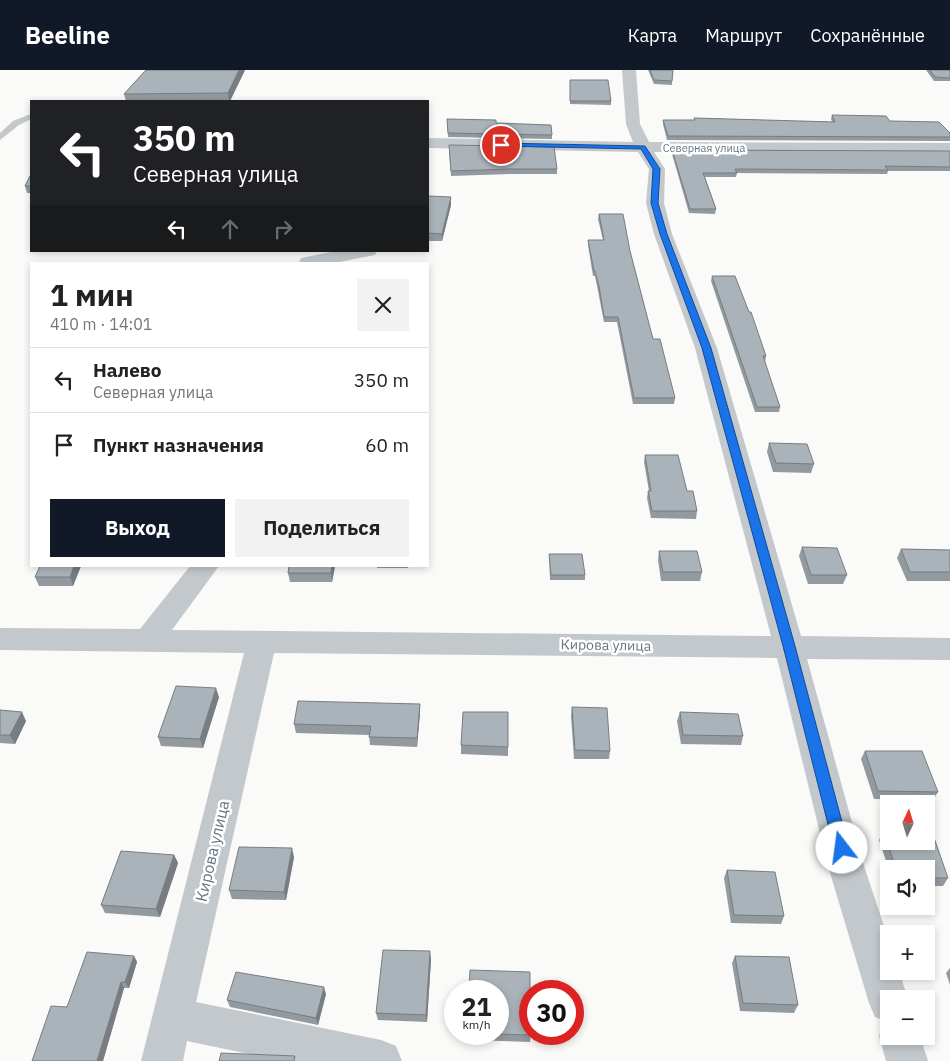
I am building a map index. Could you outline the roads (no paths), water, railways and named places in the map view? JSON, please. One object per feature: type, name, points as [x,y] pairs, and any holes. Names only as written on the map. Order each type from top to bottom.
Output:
[{"type":"street","points":[[630,70],[633,124],[643,148],[657,169],[654,203],[663,234],[706,348],[789,646],[846,866],[885,990]]},
{"type":"street","name":"Северная улица","points":[[429,143],[643,148],[950,148]]},
{"type":"street","points":[[429,158],[483,144]]},
{"type":"street","points":[[308,262],[363,252]]},
{"type":"street","points":[[148,640],[204,567]]},
{"type":"street","name":"Кирова улица","points":[[0,639],[950,649]]},
{"type":"street","name":"Кирова улица","points":[[162,1061],[262,642]]},
{"type":"street","points":[[173,1018],[381,1061]]},
{"type":"street","points":[[902,1045],[907,1061]]},
{"type":"lane","points":[[0,137],[16,123],[30,116]]}]
